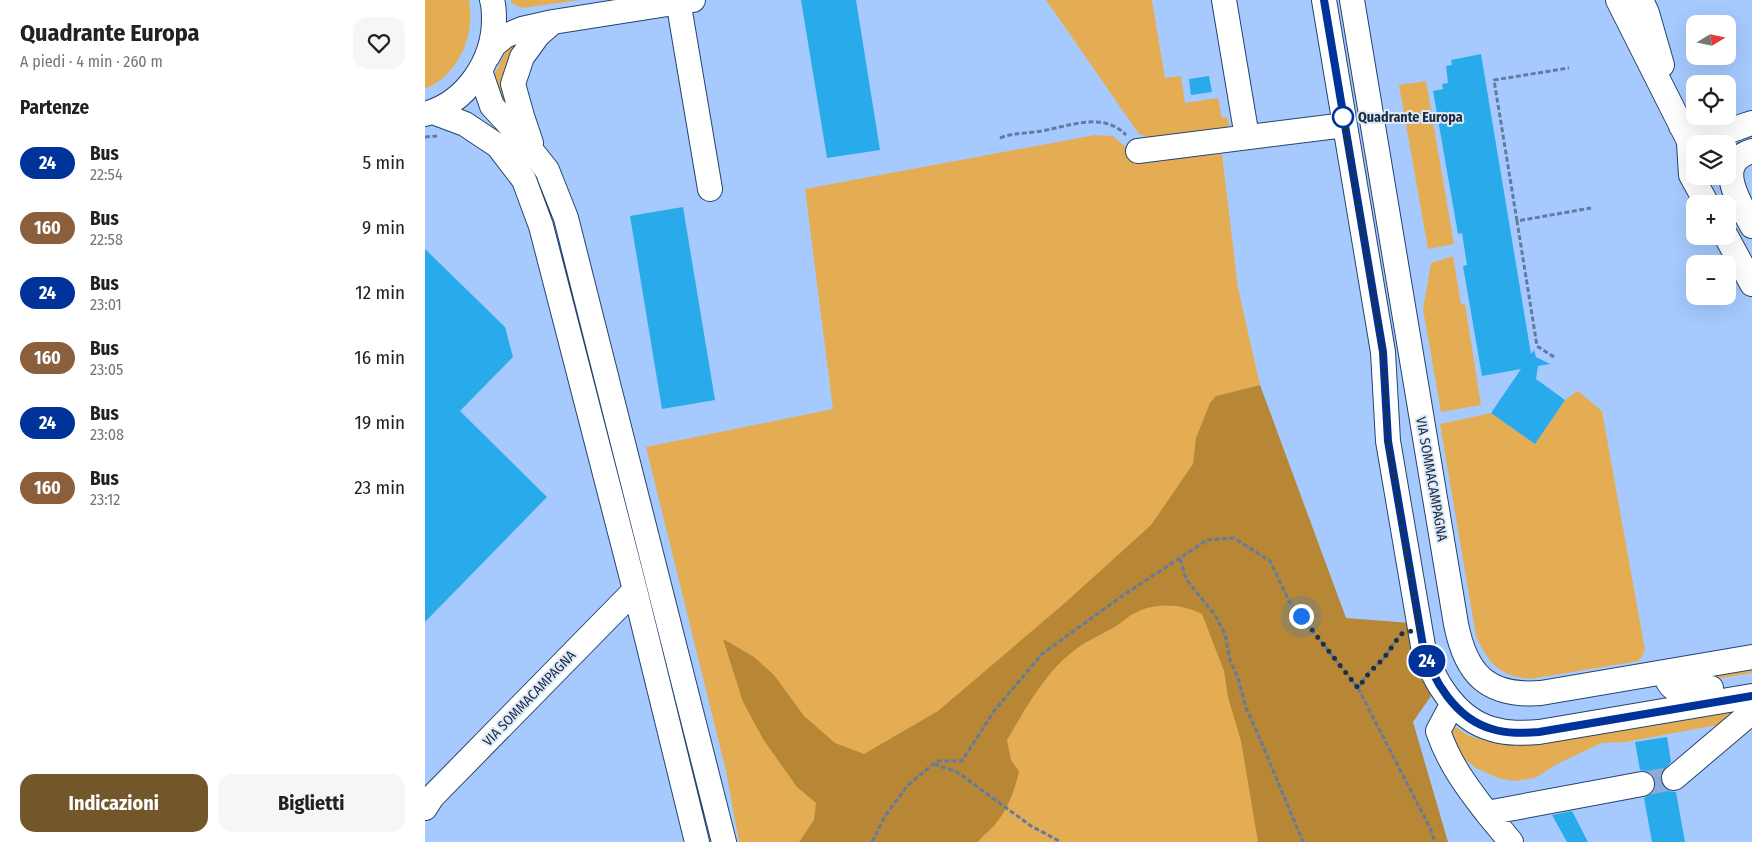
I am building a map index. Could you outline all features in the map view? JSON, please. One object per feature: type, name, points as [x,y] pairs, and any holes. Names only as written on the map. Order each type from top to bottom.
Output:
[{"type":"street","points":[[493,1],[515,16],[620,0]]},
{"type":"street","points":[[1224,0],[1247,137]]},
{"type":"street","points":[[1324,0],[1383,352],[1388,441],[1419,629],[1427,661],[1443,689],[1453,703],[1471,720],[1493,730],[1521,733],[1539,732],[1752,696]]},
{"type":"street","points":[[1603,0],[1641,78],[1671,112],[1686,136]]},
{"type":"street","points":[[1618,0],[1686,136]]},
{"type":"street","points":[[1641,0],[1647,13],[1686,136]]},
{"type":"street","points":[[493,1],[494,30],[484,64],[492,106],[547,170],[566,218],[723,842]]},
{"type":"street","points":[[429,113],[452,102],[462,93],[484,64],[494,45],[505,36],[522,29],[553,22],[683,1],[710,189]]},
{"type":"street","name":"VIA SOMMACAMPAGNA","points":[[1354,5],[1456,624],[1465,657],[1478,675],[1502,690],[1515,693],[1541,693],[1752,657]]},
{"type":"street","points":[[536,156],[513,84],[522,57],[538,35],[553,22]]},
{"type":"street","points":[[429,113],[465,124],[498,146],[524,180],[541,226],[635,590],[697,842]]},
{"type":"street","points":[[1713,135],[1752,123]]},
{"type":"street","points":[[1138,151],[1345,125]]},
{"type":"street","points":[[1752,151],[1737,160],[1731,172],[1731,178],[1736,196],[1752,226]]},
{"type":"street","points":[[1736,229],[1752,258]]},
{"type":"street","points":[[1730,245],[1752,284]]},
{"type":"street","name":"VIA SOMMACAMPAGNA","points":[[425,808],[433,797],[635,590]]},
{"type":"street","points":[[1665,672],[1671,686],[1682,692],[1752,682]]},
{"type":"street","points":[[1453,703],[1438,731],[1444,749],[1459,776],[1511,842]]},
{"type":"street","points":[[1674,778],[1752,712]]},
{"type":"street","points":[[1487,813],[1642,784]]},
{"type":"path","points":[[1554,357],[1537,346],[1494,80],[1569,68]]},
{"type":"path","points":[[1000,138],[1011,133],[1035,132],[1093,121],[1119,128],[1138,151]]},
{"type":"path","points":[[425,137],[440,136]]},
{"type":"path","points":[[1517,221],[1591,208]]},
{"type":"path","points":[[872,842],[885,816],[908,785],[937,761],[962,761],[994,711],[1043,654],[1122,596],[1207,540],[1233,538],[1270,561],[1290,603],[1358,688],[1430,828],[1435,842]]},
{"type":"path","points":[[1180,559],[1186,579],[1215,615],[1225,634],[1230,660],[1238,678],[1246,708],[1303,842]]},
{"type":"path","points":[[1358,688],[1369,673],[1384,658],[1401,634],[1419,629]]},
{"type":"path","points":[[933,764],[957,772],[1031,826],[1061,842]]},
{"type":"shaded area","points":[[425,0],[469,0],[470,22],[466,43],[457,62],[442,79],[425,89]]},
{"type":"shaded area","points":[[511,0],[580,0],[522,8],[511,3]]},
{"type":"shaded area","points":[[1046,0],[1152,0],[1165,78],[1181,76],[1185,103],[1218,98],[1222,118],[1227,117],[1230,129],[1151,138],[1139,134]]},
{"type":"shaded area","points":[[521,37],[511,105],[504,108],[494,76],[509,44]]},
{"type":"shaded area","points":[[1426,81],[1454,244],[1428,249],[1399,85]]},
{"type":"shaded area","points":[[1095,135],[1113,136],[1142,162],[1222,154],[1238,288],[1260,385],[1216,396],[1428,842],[739,842],[726,771],[646,447],[833,409],[805,189]]},
{"type":"shaded area","points":[[1453,256],[1461,304],[1465,304],[1481,405],[1441,412],[1423,309],[1431,263]]},
{"type":"shaded area","points":[[1260,385],[1346,618],[1411,623],[1415,652],[1431,696],[1413,722],[1448,842],[1258,842],[1241,741],[1228,697],[1224,671],[1202,614],[1178,606],[1160,606],[1143,609],[1132,614],[1116,626],[1085,643],[1065,658],[1046,679],[1007,740],[1011,760],[1019,771],[1011,798],[997,822],[978,842],[799,842],[814,820],[816,803],[797,787],[763,739],[743,702],[723,639],[754,657],[774,675],[804,716],[835,743],[864,754],[938,711],[1066,602],[1151,525],[1193,464],[1196,438],[1210,403],[1216,396]]},
{"type":"shaded area","points":[[1578,391],[1602,411],[1645,650],[1639,661],[1530,679],[1510,675],[1490,661],[1476,636],[1440,424],[1491,413],[1535,444],[1565,400]]},
{"type":"shaded area","points":[[1752,665],[1752,673],[1698,682],[1696,674]]},
{"type":"shaded area","points":[[1736,710],[1722,724],[1626,742],[1602,743],[1557,764],[1535,778],[1515,781],[1498,778],[1476,768],[1457,753],[1448,733],[1450,728],[1456,728],[1480,739],[1519,745]]},
{"type":"building","points":[[801,0],[856,0],[880,150],[827,158]]},
{"type":"building","points":[[1481,54],[1531,354],[1534,350],[1536,357],[1550,364],[1538,366],[1536,379],[1565,400],[1535,444],[1491,413],[1521,369],[1482,376],[1463,266],[1467,265],[1462,233],[1458,234],[1433,91],[1443,89],[1442,84],[1448,83],[1446,66],[1452,65],[1451,60]]},
{"type":"building","points":[[1209,76],[1212,92],[1191,95],[1189,79]]},
{"type":"building","points":[[683,207],[715,400],[662,409],[630,216]]},
{"type":"building","points":[[425,249],[505,327],[513,357],[460,411],[547,497],[425,622]]},
{"type":"building","points":[[1667,737],[1671,762],[1661,773],[1661,781],[1663,786],[1669,791],[1676,792],[1685,842],[1652,842],[1644,798],[1651,794],[1656,782],[1652,775],[1640,770],[1635,742]]},
{"type":"building","points":[[1572,811],[1588,842],[1567,842],[1552,815]]},
{"type":"tunnel","points":[[1642,784],[1674,778]]},
{"type":"bus line","name":"24","points":[[1324,0],[1383,352],[1388,441],[1408,565],[1423,646],[1427,661],[1435,678],[1453,703],[1471,720],[1493,730],[1521,733],[1539,732],[1752,696]]},
{"type":"place","name":"Quadrante Europa","points":[[1343,117]]},
{"type":"route","points":[[1301,616],[1358,688],[1369,673],[1384,658],[1401,634],[1419,629],[1388,441],[1383,352],[1343,117]]}]
